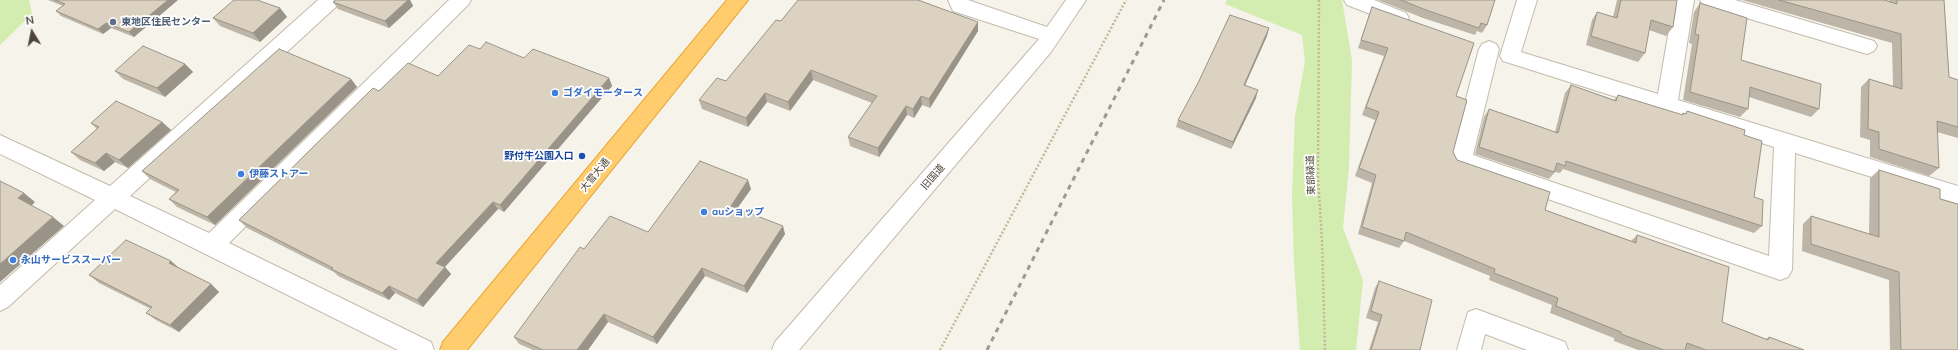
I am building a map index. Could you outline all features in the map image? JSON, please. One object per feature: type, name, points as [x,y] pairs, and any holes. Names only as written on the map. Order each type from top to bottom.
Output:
[{"type":"highway","name":"大雪大通","points":[[452,350],[738,0]]},
{"type":"street","points":[[0,300],[331,0]]},
{"type":"street","points":[[212,245],[461,0]]},
{"type":"street","points":[[958,0],[960,6],[1052,36]]},
{"type":"street","name":"旧国道","points":[[784,350],[1039,53],[1076,0]]},
{"type":"street","points":[[1354,0],[1415,24]]},
{"type":"street","points":[[1510,56],[1527,0]]},
{"type":"street","points":[[1667,104],[1684,0]]},
{"type":"street","points":[[1710,0],[1868,46]]},
{"type":"street","points":[[1785,142],[1780,270],[1461,160],[1481,47],[1958,195]]},
{"type":"street","points":[[0,144],[212,245],[422,350]]},
{"type":"street","points":[[1469,350],[1476,320],[1556,350]]},
{"type":"path","points":[[940,350],[1126,0]]},
{"type":"path","name":"東部緑道","points":[[1319,0],[1318,178],[1322,240],[1325,350]]},
{"type":"green space","points":[[0,0],[29,0],[32,14],[0,45]]},
{"type":"green space","points":[[1227,0],[1342,0],[1352,60],[1349,167],[1343,228],[1363,280],[1356,350],[1300,350],[1294,264],[1292,196],[1295,116],[1305,62],[1302,35],[1225,4]]},
{"type":"building","name":"東地区住民センター","points":[[55,0],[168,0],[129,32],[106,23],[98,29],[56,11],[65,4]]},
{"type":"building","points":[[234,0],[257,0],[280,8],[253,33],[213,18]]},
{"type":"building","points":[[335,0],[408,0],[385,21],[333,2]]},
{"type":"building","points":[[798,0],[918,0],[978,22],[929,99],[921,96],[913,109],[906,106],[878,148],[848,137],[877,96],[811,70],[788,102],[765,93],[746,118],[699,100],[717,78],[726,81],[776,20],[781,21]]},
{"type":"building","points":[[1401,0],[1495,0],[1487,25],[1481,23],[1479,28]]},
{"type":"building","points":[[1621,0],[1677,0],[1673,27],[1651,20],[1645,53],[1591,36],[1597,12],[1617,18]]},
{"type":"building","points":[[1779,0],[1884,0],[1897,4],[1897,0],[1944,0],[1949,77],[1958,80],[1958,127],[1937,121],[1939,168],[1879,149],[1879,132],[1868,129],[1869,79],[1902,89],[1901,34]]},
{"type":"building","points":[[1700,3],[1747,18],[1741,60],[1821,84],[1819,109],[1750,87],[1748,109],[1690,92],[1699,35],[1695,34]]},
{"type":"building","points":[[1372,7],[1474,43],[1456,96],[1467,100],[1453,152],[1457,160],[1550,192],[1545,210],[1636,243],[1637,235],[1729,267],[1722,322],[1768,340],[1769,337],[1804,350],[1706,350],[1687,343],[1685,350],[1664,350],[1621,334],[1621,332],[1556,306],[1558,298],[1494,273],[1495,269],[1406,232],[1404,241],[1362,227],[1376,175],[1359,168],[1379,112],[1366,107],[1388,48],[1361,40]]},
{"type":"building","points":[[1230,15],[1269,28],[1244,85],[1258,90],[1233,142],[1178,120],[1198,83]]},
{"type":"building","points":[[486,42],[524,58],[533,49],[609,78],[500,205],[493,202],[436,263],[445,267],[417,300],[389,286],[382,293],[331,269],[333,268],[239,220],[373,88],[379,91],[408,63],[438,76],[469,45],[480,49]]},
{"type":"building","points":[[143,46],[185,64],[157,88],[115,71]]},
{"type":"building","points":[[279,49],[351,79],[207,217],[169,199],[179,190],[142,171]]},
{"type":"building","points":[[1571,85],[1616,101],[1618,95],[1683,115],[1683,113],[1686,114],[1687,111],[1745,130],[1744,135],[1762,141],[1754,197],[1763,200],[1762,226],[1566,161],[1565,166],[1557,163],[1554,172],[1479,147],[1489,109],[1558,133]]},
{"type":"building","points":[[116,101],[162,122],[119,160],[106,153],[95,163],[71,152],[99,127],[91,123]]},
{"type":"building","points":[[700,161],[748,180],[731,206],[783,226],[744,286],[702,268],[653,337],[604,314],[577,350],[543,350],[514,337],[580,247],[584,249],[610,216],[648,232]]},
{"type":"building","points":[[1879,170],[1940,189],[1940,199],[1958,204],[1958,350],[1901,350],[1899,272],[1811,244],[1811,216],[1879,237]]},
{"type":"building","points":[[0,181],[24,193],[18,198],[53,217],[0,264]]},
{"type":"building","points":[[126,240],[171,261],[169,263],[211,284],[170,325],[146,313],[152,307],[89,275]]},
{"type":"building","points":[[1379,281],[1432,300],[1420,350],[1371,350],[1382,315],[1371,311]]},
{"type":"railway","points":[[987,350],[1164,0]]},
{"type":"place","name":"東地区住民センター","points":[[113,22]]},
{"type":"place","name":"ゴダイモータース","points":[[555,93]]},
{"type":"place","name":"野付牛公園入口","points":[[582,156]]},
{"type":"place","name":"伊藤ストアー","points":[[241,174]]},
{"type":"place","name":"auショップ","points":[[704,212]]},
{"type":"place","name":"永山サービススーパー","points":[[13,260]]}]
